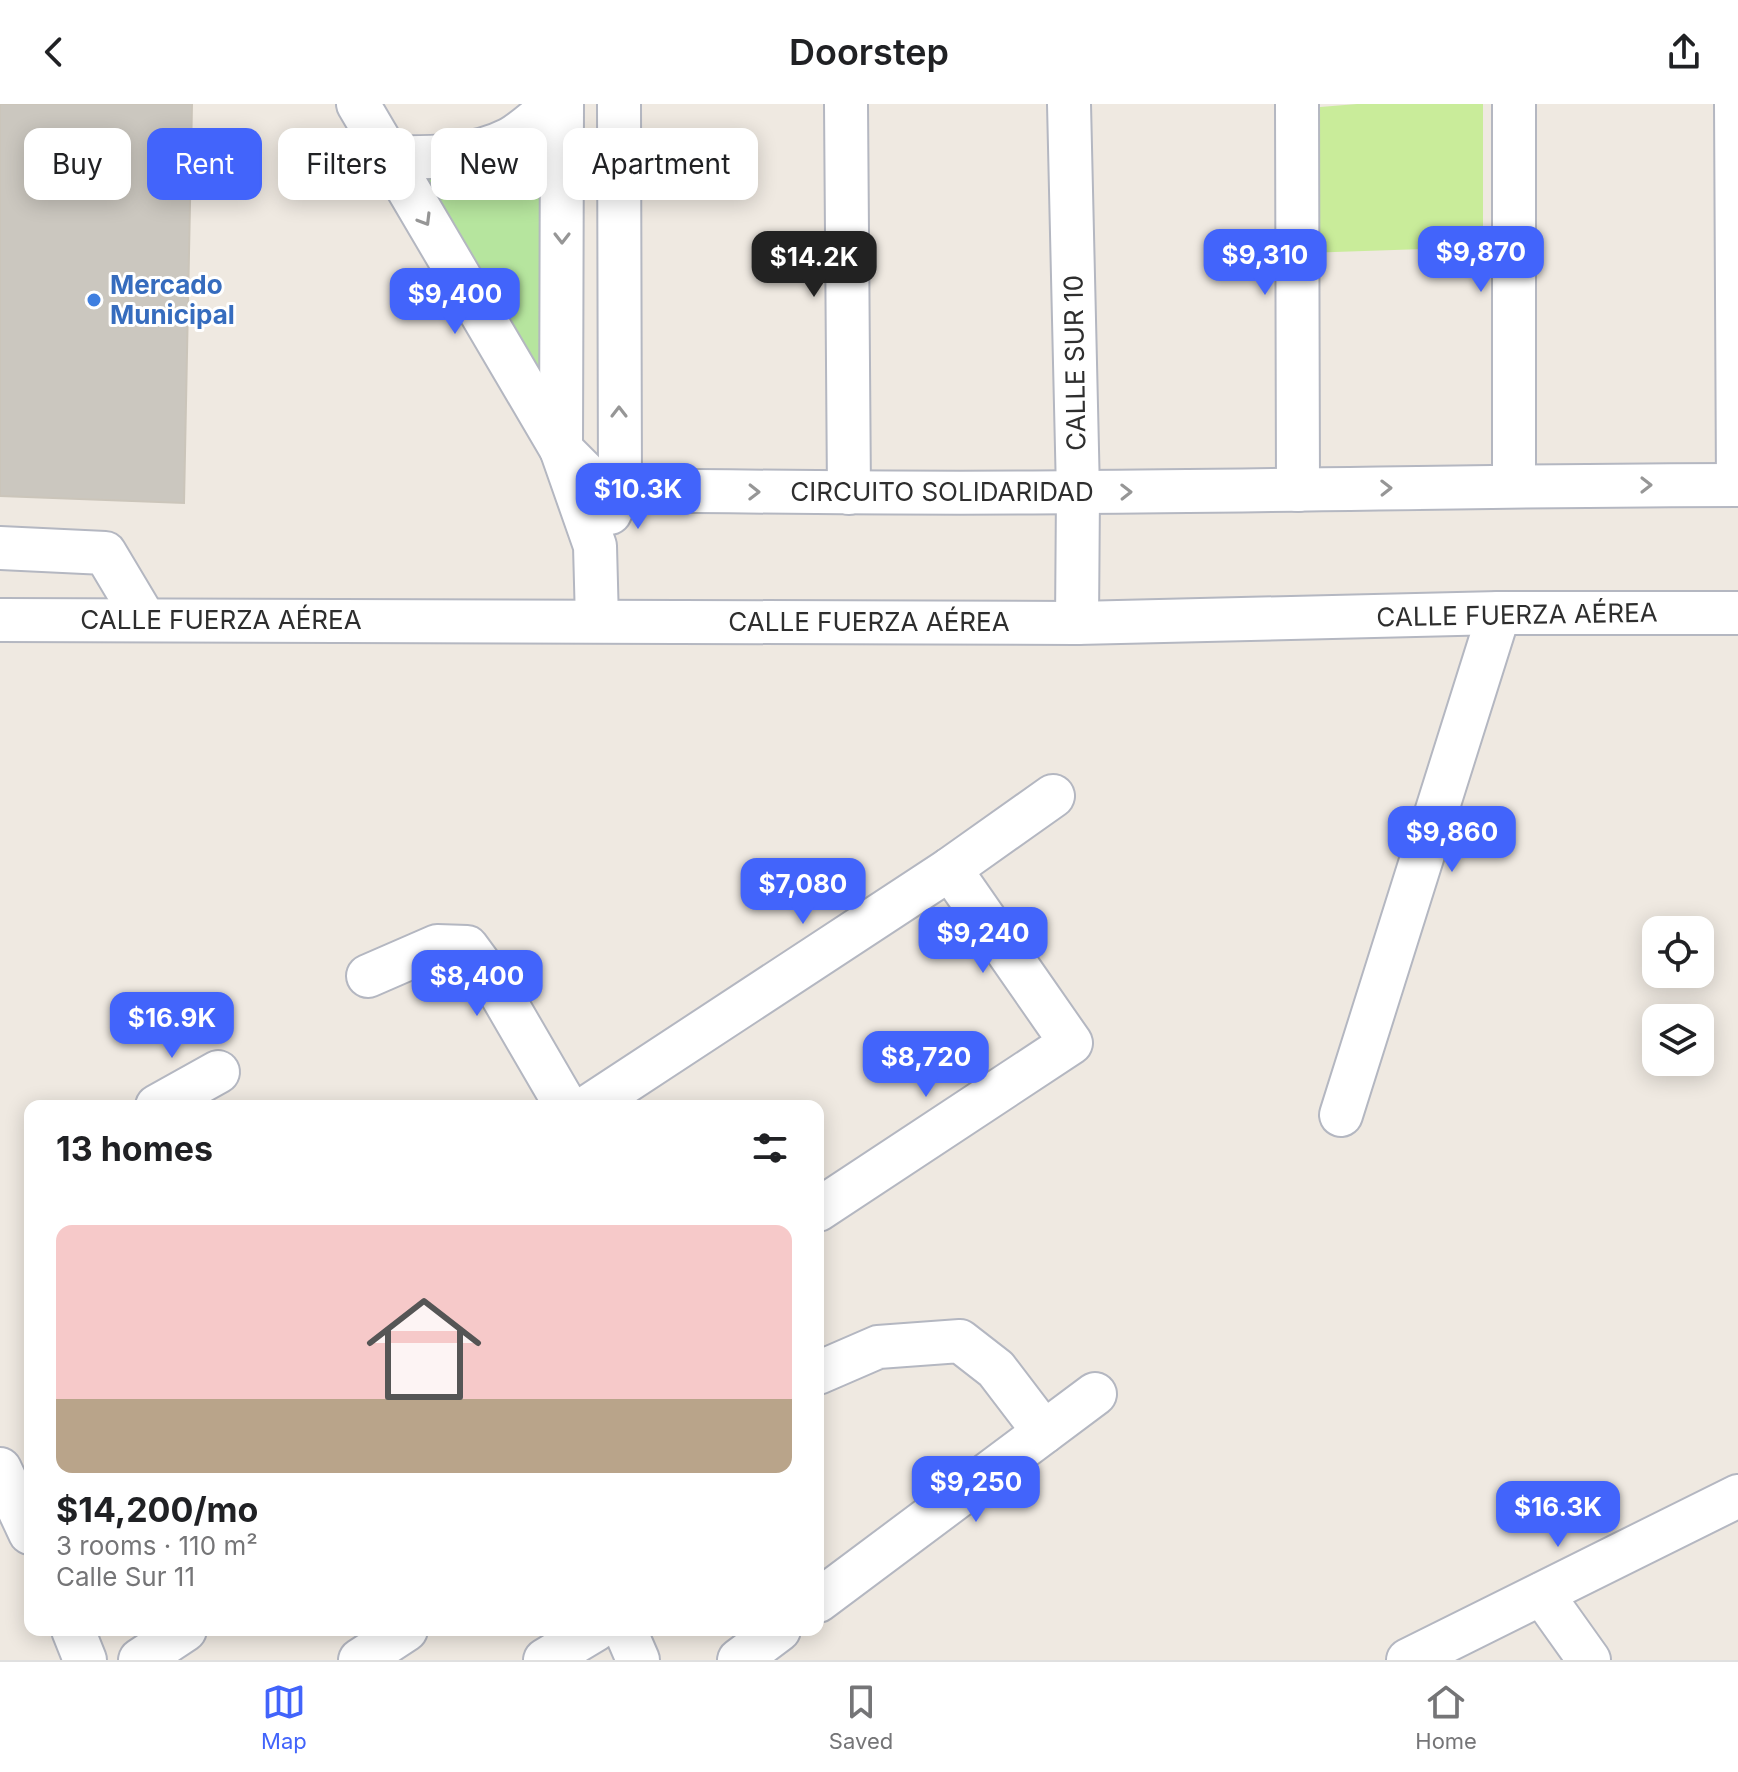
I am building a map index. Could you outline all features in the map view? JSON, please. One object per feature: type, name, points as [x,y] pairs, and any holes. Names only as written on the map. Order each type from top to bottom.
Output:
[{"type":"street","name":"CIRCUITO SOLIDARIDAD","points":[[358,104],[371,128]]},
{"type":"street","points":[[415,158],[466,153],[511,138],[555,104]]},
{"type":"street","points":[[562,104],[561,449],[595,546],[597,621]]},
{"type":"street","points":[[595,546],[620,490],[619,104]]},
{"type":"street","points":[[846,104],[849,493]]},
{"type":"street","name":"CALLE SUR 10","points":[[1069,104],[1078,492],[1077,623]]},
{"type":"street","points":[[1297,104],[1298,490]]},
{"type":"street","points":[[1514,104],[1514,484]]},
{"type":"street","points":[[1736,104],[1738,485]]},
{"type":"street","name":"CIRCUITO SOLIDARIDAD","points":[[413,200],[561,449],[594,482],[620,490],[1078,492],[1514,484],[1738,485]]},
{"type":"street","points":[[0,548],[105,553],[145,620]]},
{"type":"street","points":[[1341,1115],[1499,613]]},
{"type":"street","name":"CALLE FUERZA AÉREA","points":[[0,620],[1077,623],[1499,613],[1738,613]]},
{"type":"street","points":[[598,1100],[950,869],[1053,796]]},
{"type":"street","points":[[824,1206],[1071,1043],[950,869]]},
{"type":"street","points":[[368,976],[437,946],[467,947],[498,989],[563,1100]]},
{"type":"street","points":[[170,1100],[218,1072]]},
{"type":"street","points":[[824,1370],[878,1347],[960,1341],[996,1369],[1044,1432]]},
{"type":"street","points":[[824,1597],[1095,1394]]},
{"type":"street","points":[[13,1478],[24,1514]]},
{"type":"street","points":[[1408,1660],[1738,1496]]},
{"type":"street","points":[[1542,1594],[1589,1660]]},
{"type":"street","points":[[75,1636],[85,1660]]},
{"type":"street","points":[[140,1660],[176,1636]]},
{"type":"street","points":[[360,1660],[397,1636]]},
{"type":"street","points":[[545,1660],[585,1636]]},
{"type":"street","points":[[628,1636],[638,1660]]},
{"type":"street","points":[[739,1660],[771,1636]]},
{"type":"green space","points":[[1357,104],[1483,104],[1483,247],[1305,253],[1308,108]]},
{"type":"green space","points":[[549,121],[553,426],[415,189],[415,156],[431,151],[431,200],[547,200],[547,128],[522,128]]},
{"type":"building","name":"Mercado Municipal","points":[[0,104],[192,104],[192,128],[147,128],[147,200],[190,200],[184,503],[0,496]]},
{"type":"place","name":"Mercado Municipal","points":[[94,300]]}]
